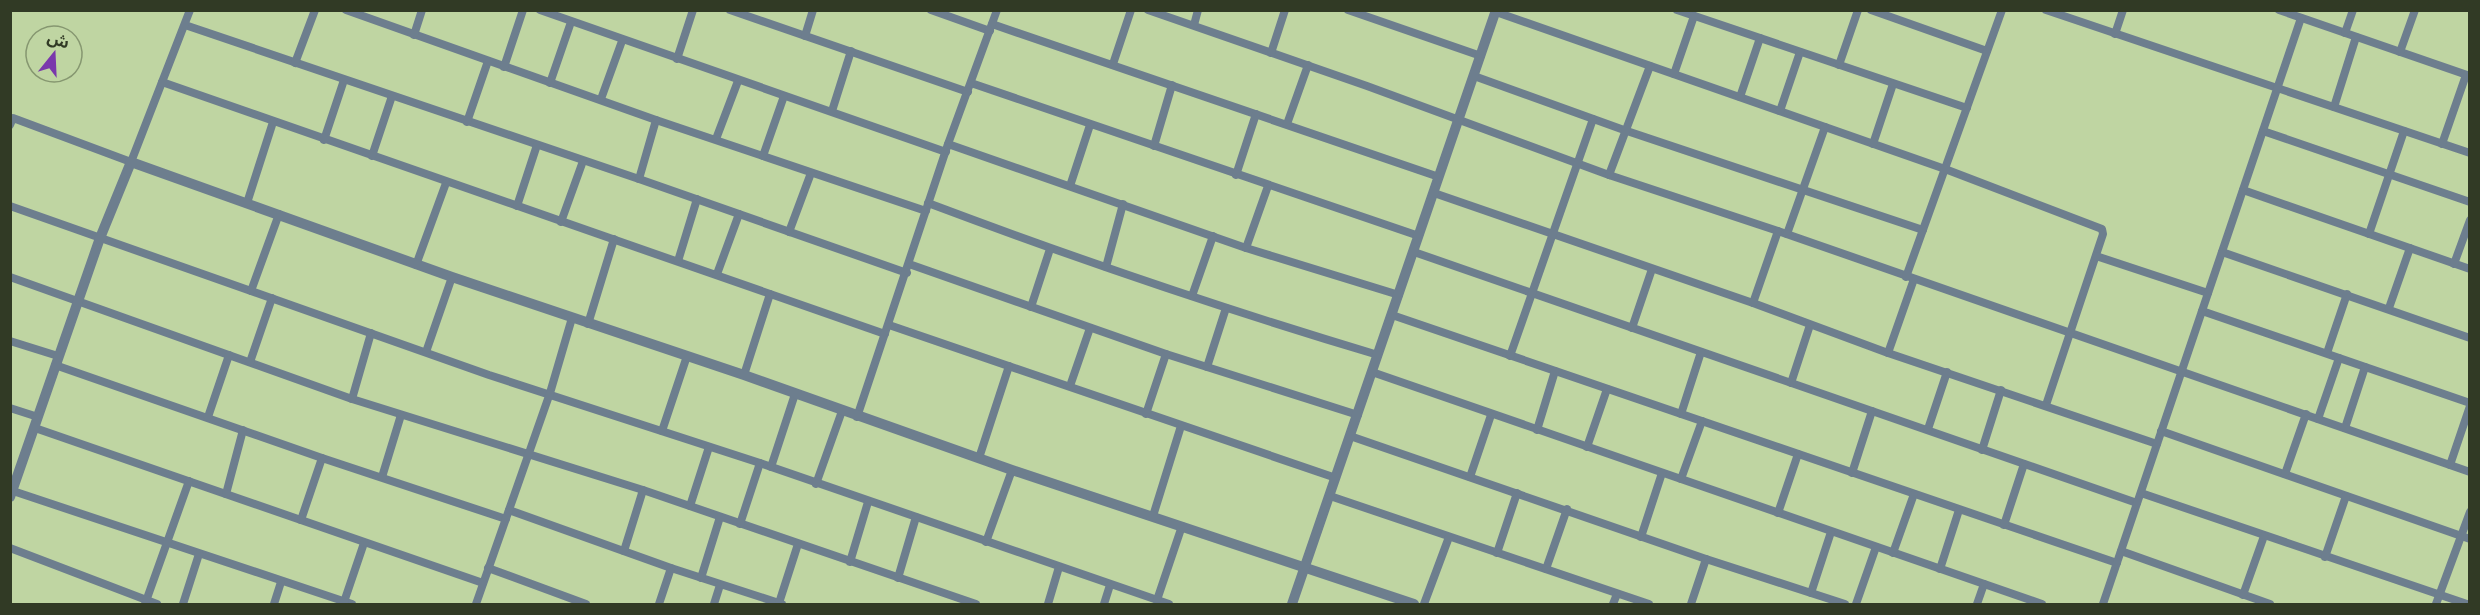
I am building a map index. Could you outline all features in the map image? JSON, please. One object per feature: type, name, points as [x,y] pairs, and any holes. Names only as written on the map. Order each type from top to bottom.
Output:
[{"type":"street","points":[[190,10],[100,238],[37,423],[14,474],[12,494],[348,603],[364,543]]},
{"type":"street","points":[[295,63],[315,10]]},
{"type":"street","points":[[346,10],[366,14],[414,35],[812,173],[927,207],[1226,308],[1378,355]]},
{"type":"street","points":[[414,35],[422,10]]},
{"type":"street","points":[[504,67],[523,10]]},
{"type":"street","points":[[540,10],[738,81],[1070,186],[1246,248],[1399,296]]},
{"type":"street","points":[[677,59],[693,10]]},
{"type":"street","points":[[730,10],[757,15],[805,36],[1090,125],[1419,236]]},
{"type":"street","points":[[805,36],[813,10]]},
{"type":"street","points":[[931,10],[1113,64],[1439,177]]},
{"type":"street","points":[[857,417],[947,148],[997,10]]},
{"type":"street","points":[[1113,64],[1131,10]]},
{"type":"street","points":[[1148,10],[1609,175],[1783,232],[2469,472]]},
{"type":"street","points":[[1194,25],[1198,10]]},
{"type":"street","points":[[1271,53],[1285,10]]},
{"type":"street","points":[[1348,10],[1481,56]]},
{"type":"street","points":[[1677,10],[1966,108]]},
{"type":"street","points":[[1839,65],[1858,10]]},
{"type":"street","points":[[1871,10],[1987,51]]},
{"type":"street","points":[[1888,353],[1923,230],[2002,10]]},
{"type":"street","points":[[2046,10],[2469,153]]},
{"type":"street","points":[[2115,34],[2123,10]]},
{"type":"street","points":[[2279,10],[2468,76],[2442,144]]},
{"type":"street","points":[[2345,33],[2353,10]]},
{"type":"street","points":[[2400,52],[2415,10]]},
{"type":"street","points":[[1292,604],[1496,11],[1945,169],[2102,229],[2103,234],[2096,256],[2046,405]]},
{"type":"street","points":[[1674,74],[1694,16]]},
{"type":"street","points":[[2103,604],[2301,18]]},
{"type":"street","points":[[550,83],[571,22]]},
{"type":"street","points":[[184,25],[789,232],[1031,307],[1166,354],[1358,415]]},
{"type":"street","points":[[2334,107],[2356,37]]},
{"type":"street","points":[[1740,97],[1760,38]]},
{"type":"street","points":[[601,99],[622,41]]},
{"type":"street","points":[[832,111],[850,51]]},
{"type":"street","points":[[1780,111],[1800,52]]},
{"type":"street","points":[[467,122],[488,61]]},
{"type":"street","points":[[1287,124],[1308,66]]},
{"type":"street","points":[[1609,175],[1624,130],[1650,66]]},
{"type":"street","points":[[1474,76],[1624,130],[1923,230]]},
{"type":"street","points":[[324,140],[344,80]]},
{"type":"street","points":[[716,139],[738,81]]},
{"type":"street","points":[[162,82],[446,183],[770,294],[1009,366],[1336,478]]},
{"type":"street","points":[[1873,144],[1893,84]]},
{"type":"street","points":[[1154,146],[1172,85]]},
{"type":"street","points":[[372,156],[392,96]]},
{"type":"street","points":[[763,156],[784,96]]},
{"type":"street","points":[[1236,175],[1256,114]]},
{"type":"street","points":[[10,125],[13,118],[452,278],[744,375],[857,417],[1012,470],[1414,604]]},
{"type":"street","points":[[1509,356],[1593,118]]},
{"type":"street","points":[[639,179],[656,120]]},
{"type":"street","points":[[247,202],[273,122]]},
{"type":"street","points":[[1070,186],[1090,125]]},
{"type":"street","points":[[1753,303],[1825,127]]},
{"type":"street","points":[[2263,130],[2469,202]]},
{"type":"street","points":[[2369,234],[2404,131]]},
{"type":"street","points":[[518,206],[537,145]]},
{"type":"street","points":[[561,222],[583,161]]},
{"type":"street","points":[[789,232],[812,173]]},
{"type":"street","points":[[416,265],[446,183]]},
{"type":"street","points":[[1246,248],[1268,186]]},
{"type":"street","points":[[2243,190],[2469,269]]},
{"type":"street","points":[[1434,193],[1753,303],[1888,353],[2157,444]]},
{"type":"street","points":[[678,261],[697,199]]},
{"type":"street","points":[[1107,267],[1123,204]]},
{"type":"street","points":[[10,206],[426,352],[760,463],[1169,604]]},
{"type":"street","points":[[251,291],[279,214]]},
{"type":"street","points":[[717,274],[739,214]]},
{"type":"street","points":[[2454,264],[2469,220]]},
{"type":"street","points":[[1192,296],[1213,236]]},
{"type":"street","points":[[588,324],[614,240]]},
{"type":"street","points":[[2389,308],[2410,248]]},
{"type":"street","points":[[1031,307],[1050,249]]},
{"type":"street","points":[[1414,252],[1928,429],[2137,504]]},
{"type":"street","points":[[2222,252],[2389,308],[2469,338]]},
{"type":"street","points":[[2096,256],[2208,293]]},
{"type":"street","points":[[1632,328],[1652,268]]},
{"type":"street","points":[[10,277],[352,399],[643,490],[970,604]]},
{"type":"street","points":[[426,352],[452,278]]},
{"type":"street","points":[[744,375],[770,294]]},
{"type":"street","points":[[2326,353],[2347,294]]},
{"type":"street","points":[[250,362],[272,298]]},
{"type":"street","points":[[1207,367],[1226,308]]},
{"type":"street","points":[[2202,311],[2469,404],[2450,465]]},
{"type":"street","points":[[1392,315],[2117,563]]},
{"type":"street","points":[[476,604],[550,393],[572,318]]},
{"type":"street","points":[[1791,383],[1810,325]]},
{"type":"street","points":[[1070,386],[1090,328]]},
{"type":"street","points":[[352,399],[371,333]]},
{"type":"street","points":[[10,341],[243,430],[506,519]]},
{"type":"street","points":[[1681,414],[1701,352]]},
{"type":"street","points":[[1146,414],[1166,354]]},
{"type":"street","points":[[208,417],[229,355]]},
{"type":"street","points":[[662,431],[687,356]]},
{"type":"street","points":[[2318,419],[2339,358]]},
{"type":"street","points":[[979,458],[1009,366]]},
{"type":"street","points":[[2345,428],[2365,367]]},
{"type":"street","points":[[1537,430],[1555,371]]},
{"type":"street","points":[[1372,372],[2042,604]]},
{"type":"street","points":[[1928,429],[1947,372]]},
{"type":"street","points":[[1587,447],[1607,389]]},
{"type":"street","points":[[1982,450],[2001,390]]},
{"type":"street","points":[[771,467],[795,394]]},
{"type":"street","points":[[10,408],[37,423],[189,481],[483,583]]},
{"type":"street","points":[[816,484],[842,411]]},
{"type":"street","points":[[1852,473],[1872,411]]},
{"type":"street","points":[[2285,474],[2306,414]]},
{"type":"street","points":[[382,477],[401,415]]},
{"type":"street","points":[[1470,477],[1491,415]]},
{"type":"street","points":[[1681,479],[1702,421]]},
{"type":"street","points":[[1153,516],[1181,426]]},
{"type":"street","points":[[226,494],[243,430]]},
{"type":"street","points":[[2162,431],[2465,537]]},
{"type":"street","points":[[1350,436],[1567,509],[1641,537],[1845,604]]},
{"type":"street","points":[[690,506],[709,447]]},
{"type":"street","points":[[1778,513],[1798,454]]},
{"type":"street","points":[[301,520],[322,458]]},
{"type":"street","points":[[740,524],[760,463]]},
{"type":"street","points":[[2004,525],[2024,464]]},
{"type":"street","points":[[986,542],[1012,470]]},
{"type":"street","points":[[1641,537],[1662,473]]},
{"type":"street","points":[[146,603],[189,481]]},
{"type":"street","points":[[624,551],[643,490]]},
{"type":"street","points":[[1497,554],[1517,493]]},
{"type":"street","points":[[2140,493],[2467,604]]},
{"type":"street","points":[[1893,553],[1914,494]]},
{"type":"street","points":[[1330,496],[1649,604]]},
{"type":"street","points":[[2325,557],[2346,496]]},
{"type":"street","points":[[850,562],[868,501]]},
{"type":"street","points":[[1546,569],[1567,509]]},
{"type":"street","points":[[509,510],[780,604],[798,544]]},
{"type":"street","points":[[1940,569],[1959,510]]},
{"type":"street","points":[[2436,604],[2465,537],[2469,512]]},
{"type":"street","points":[[702,578],[720,517]]},
{"type":"street","points":[[898,578],[916,517]]},
{"type":"street","points":[[1157,600],[1182,526]]},
{"type":"street","points":[[1811,593],[1831,532]]},
{"type":"street","points":[[2243,595],[2264,536]]},
{"type":"street","points":[[1424,604],[1449,537]]},
{"type":"street","points":[[1856,604],[1876,547]]},
{"type":"street","points":[[10,548],[146,603],[157,604]]},
{"type":"street","points":[[2121,551],[2270,604]]},
{"type":"street","points":[[183,604],[199,554]]},
{"type":"street","points":[[1691,604],[1706,559]]},
{"type":"street","points":[[1048,604],[1059,567]]},
{"type":"street","points":[[488,568],[586,604]]},
{"type":"street","points":[[659,604],[671,568]]},
{"type":"street","points":[[273,604],[281,582]]},
{"type":"street","points":[[1977,604],[1984,584]]},
{"type":"street","points":[[714,604],[720,585]]},
{"type":"street","points":[[1104,604],[1110,585]]},
{"type":"street","points":[[1613,604],[1617,594]]}]
